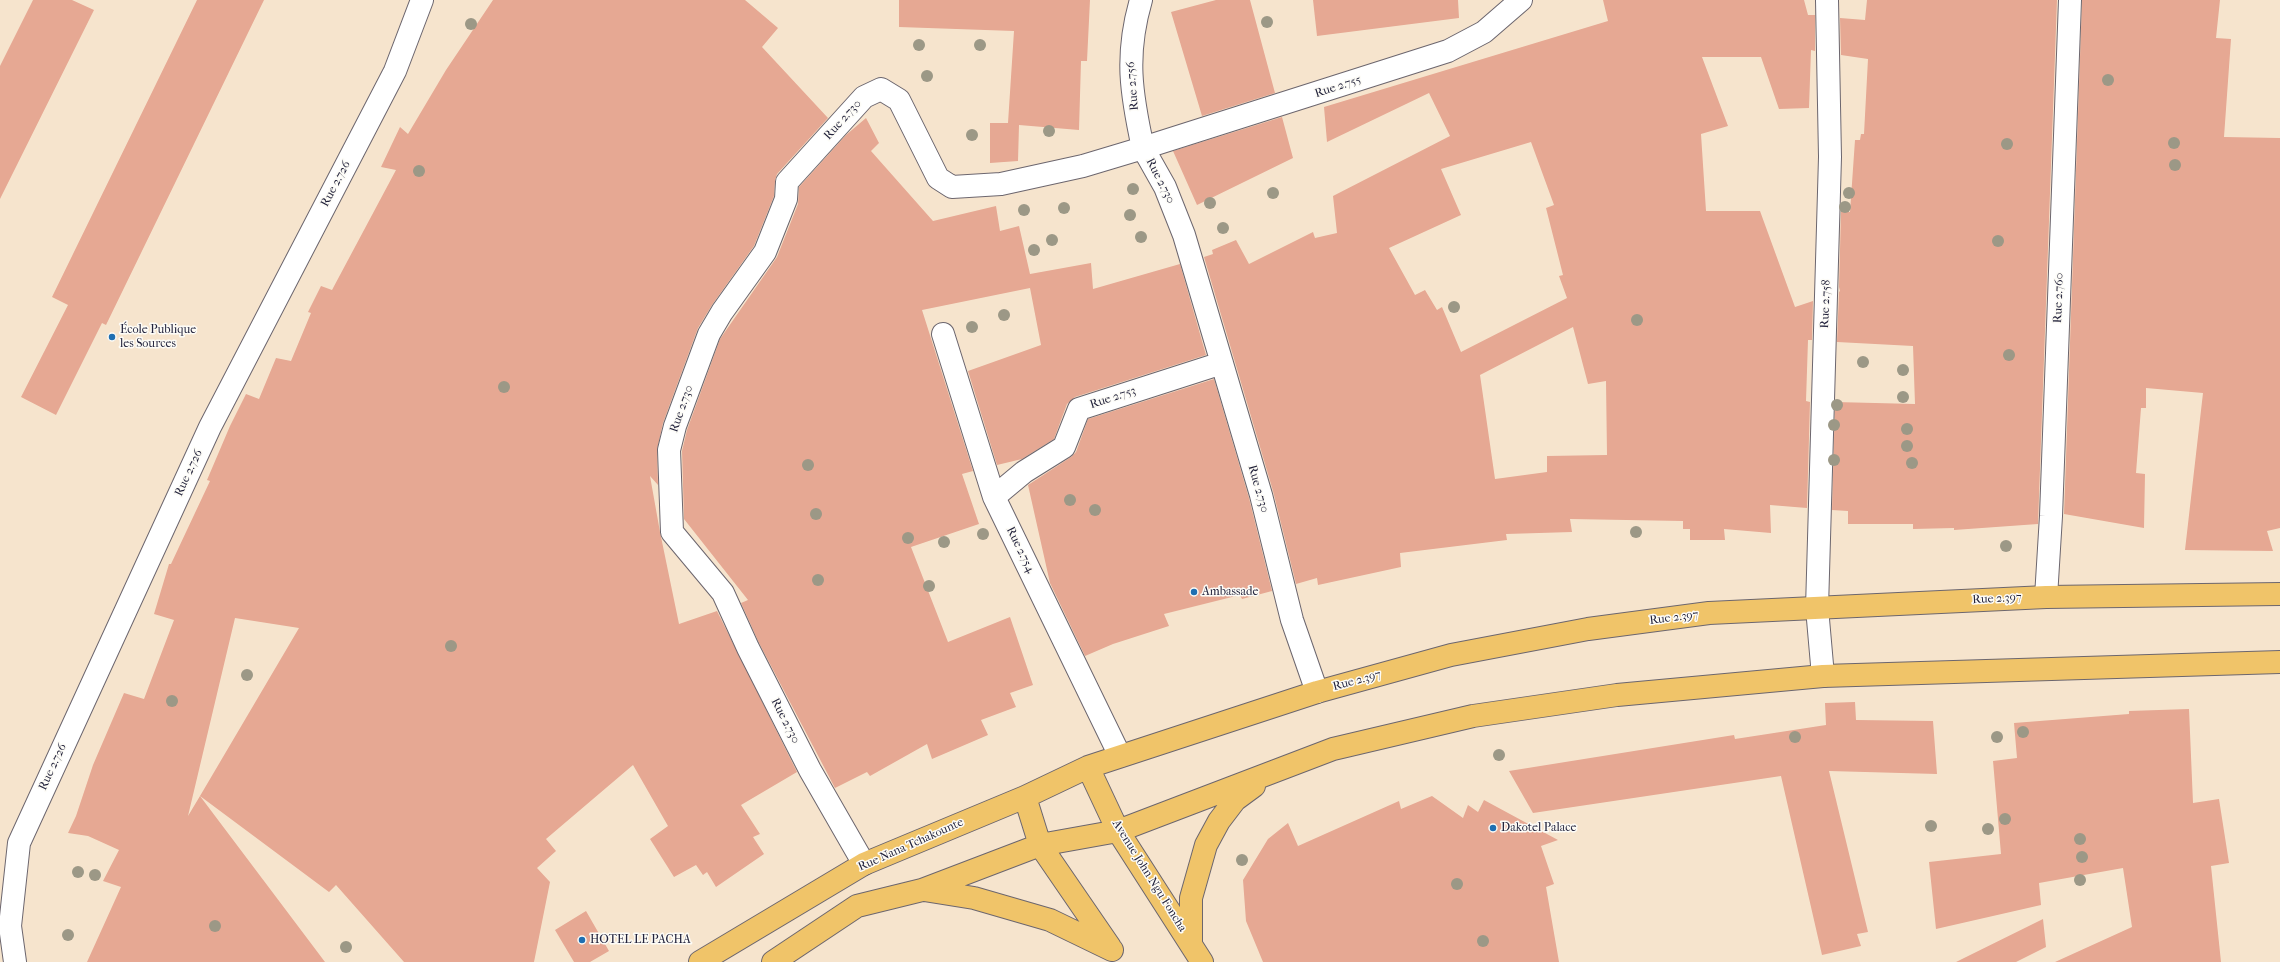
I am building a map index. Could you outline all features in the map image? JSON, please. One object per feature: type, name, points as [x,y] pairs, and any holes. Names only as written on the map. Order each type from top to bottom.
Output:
[{"type":"main road","name":"Rue 2.397","points":[[1088,767],[1317,692],[1451,655],[1588,629],[1709,613],[2046,597],[2280,594]]},
{"type":"main road","points":[[773,962],[857,906],[922,890],[1040,845],[1118,831],[1333,749],[1473,716],[1617,694],[1823,676],[2280,662]]},
{"type":"main road","name":"Rue Nana Tchakounte","points":[[700,962],[864,864],[1024,797],[1088,767]]},
{"type":"main road","name":"Avenue John Ngu Foncha","points":[[1088,767],[1118,831],[1202,962]]},
{"type":"main road","points":[[1190,942],[1191,898],[1206,845],[1219,821],[1234,800],[1272,772]]},
{"type":"main road","points":[[1024,797],[1040,845],[1116,956]]},
{"type":"main road","points":[[922,890],[974,898],[1034,915],[1071,929],[1116,956]]},
{"type":"street","name":"Rue 2.726","points":[[15,962],[10,926],[19,843],[210,427],[395,71],[422,0]]},
{"type":"street","name":"Rue 2.756","points":[[1141,0],[1134,26],[1130,62],[1135,112],[1143,148]]},
{"type":"street","name":"Rue 2.755","points":[[1143,148],[1448,51],[1484,32],[1521,0]]},
{"type":"street","name":"Rue 2.758","points":[[1823,676],[1817,608],[1830,157],[1827,0]]},
{"type":"street","name":"Rue 2.760","points":[[2046,597],[2051,516],[2070,0]]},
{"type":"street","name":"Rue 2.730","points":[[864,864],[810,770],[748,648],[723,593],[672,532],[669,450],[675,426],[709,334],[722,312],[765,252],[786,199],[787,182],[864,97],[881,89],[899,100],[938,178],[952,187],[1001,184],[1083,166],[1143,148],[1164,187],[1184,235],[1261,495],[1292,620],[1317,692]]},
{"type":"street","name":"Rue 2.754","points":[[943,334],[994,497],[1120,756]]},
{"type":"street","name":"Rue 2.753","points":[[994,497],[1024,472],[1064,448],[1079,409],[1222,363]]},
{"type":"building","points":[[33,0],[72,0],[94,10],[0,199],[0,66]]},
{"type":"building","points":[[197,0],[264,0],[106,325],[102,323],[56,415],[21,397],[68,305],[52,297]]},
{"type":"building","points":[[493,0],[745,0],[778,28],[762,47],[828,118],[777,174],[774,196],[754,246],[712,305],[698,328],[663,423],[657,450],[658,485],[650,476],[679,624],[717,611],[797,772],[741,805],[760,834],[753,837],[764,854],[716,887],[707,872],[703,875],[696,865],[674,877],[650,839],[668,826],[633,765],[546,839],[556,851],[537,868],[550,882],[534,962],[404,962],[336,885],[329,892],[200,796],[325,962],[87,962],[121,887],[103,881],[119,850],[88,836],[68,833],[76,816],[93,765],[124,693],[144,699],[174,620],[154,614],[169,564],[171,564],[210,481],[207,480],[230,426],[246,394],[259,399],[276,358],[291,361],[311,313],[308,312],[321,286],[332,290],[396,170],[381,167],[400,127],[408,134],[446,70]],"holes":[[[235,618],[299,628],[188,816]]]},
{"type":"building","points":[[899,0],[1090,0],[1087,61],[1081,61],[1079,130],[1019,125],[1018,161],[990,163],[990,123],[1008,123],[1014,31],[899,27]]},
{"type":"building","points":[[1216,0],[1250,0],[1275,93],[1202,116],[1171,12]]},
{"type":"building","points":[[1313,0],[1458,0],[1459,18],[1317,36]]},
{"type":"building","points":[[1603,0],[1804,0],[1808,15],[1815,15],[1815,51],[1811,50],[1809,108],[1779,109],[1761,57],[1702,57],[1728,126],[1701,134],[1706,211],[1760,211],[1795,307],[1813,301],[1812,340],[1808,340],[1806,401],[1810,402],[1807,508],[1770,505],[1771,533],[1724,529],[1725,540],[1690,540],[1690,529],[1683,529],[1683,521],[1570,519],[1572,532],[1506,534],[1507,540],[1400,553],[1401,567],[1318,585],[1317,578],[1296,584],[1273,491],[1204,257],[1213,254],[1212,250],[1236,240],[1249,264],[1313,232],[1315,238],[1337,233],[1333,196],[1450,136],[1429,93],[1327,142],[1324,107],[1608,21]],"holes":[[[1531,142],[1554,205],[1546,208],[1563,275],[1559,276],[1567,298],[1461,352],[1442,307],[1437,310],[1425,290],[1415,295],[1389,248],[1461,215],[1441,169]],[[1573,327],[1588,384],[1606,381],[1607,455],[1547,456],[1547,472],[1495,479],[1480,375]]]},
{"type":"building","points":[[1867,0],[2057,0],[2038,524],[1954,530],[1954,528],[1913,529],[1913,524],[1848,524],[1848,511],[1832,510],[1835,402],[1915,404],[1913,346],[1837,342],[1840,291],[1841,212],[1850,212],[1855,140],[1860,140],[1861,134],[1864,134],[1868,59],[1841,55],[1840,18],[1865,20]]},
{"type":"building","points":[[2082,0],[2220,0],[2216,38],[2231,39],[2224,137],[2280,138],[2280,528],[2267,531],[2273,551],[2185,550],[2203,393],[2146,388],[2146,408],[2141,408],[2136,473],[2145,474],[2144,528],[2064,514]]},
{"type":"building","points":[[1282,117],[1293,158],[1197,205],[1173,151]]},
{"type":"building","points":[[866,118],[879,143],[871,151],[933,221],[996,206],[1000,231],[1019,226],[1030,274],[1091,263],[1093,289],[1180,264],[1206,355],[1075,397],[1067,404],[1054,439],[1022,459],[997,465],[968,371],[1041,345],[1030,288],[922,310],[973,471],[962,474],[979,524],[911,547],[948,642],[1010,617],[1033,685],[1010,693],[1016,707],[981,720],[988,735],[932,759],[927,744],[870,776],[867,772],[835,788],[759,643],[741,603],[748,600],[684,519],[682,451],[687,430],[720,339],[777,257],[798,204],[799,187],[846,135]]},
{"type":"building","points":[[1214,379],[1249,498],[1272,591],[1242,599],[1240,595],[1164,614],[1169,626],[1113,644],[1085,656],[1050,583],[1028,485],[1071,457],[1076,452],[1088,419]]},
{"type":"building","points":[[1855,702],[1856,720],[1933,721],[1937,774],[1829,771],[1868,932],[1857,934],[1861,946],[1822,955],[1781,776],[1533,813],[1509,771],[1734,735],[1735,739],[1826,725],[1825,703]]},
{"type":"building","points":[[2189,709],[2193,803],[2219,799],[2229,863],[2211,866],[2221,962],[2055,962],[2132,927],[2123,868],[2039,883],[2041,905],[1936,929],[1929,862],[2001,854],[1993,761],[2017,758],[2014,723],[2129,714],[2129,711]]},
{"type":"building","points":[[1432,796],[1463,818],[1468,805],[1478,812],[1484,800],[1558,840],[1541,846],[1554,884],[1546,887],[1559,962],[1263,962],[1246,921],[1243,880],[1268,839],[1288,823],[1298,846],[1399,801],[1401,809]]},
{"type":"building","name":"HOTEL LE PACHA","points":[[586,911],[609,951],[590,962],[574,962],[555,930]]},
{"type":"building","points":[[2043,919],[2046,947],[2016,962],[1956,962]]},
{"type":"place","name":"École Publique les Sources","points":[[112,337]]},
{"type":"place","name":"Ambassade","points":[[1194,592]]},
{"type":"place","name":"Dakotel Palace","points":[[1493,828]]},
{"type":"place","name":"HOTEL LE PACHA","points":[[582,940]]}]
